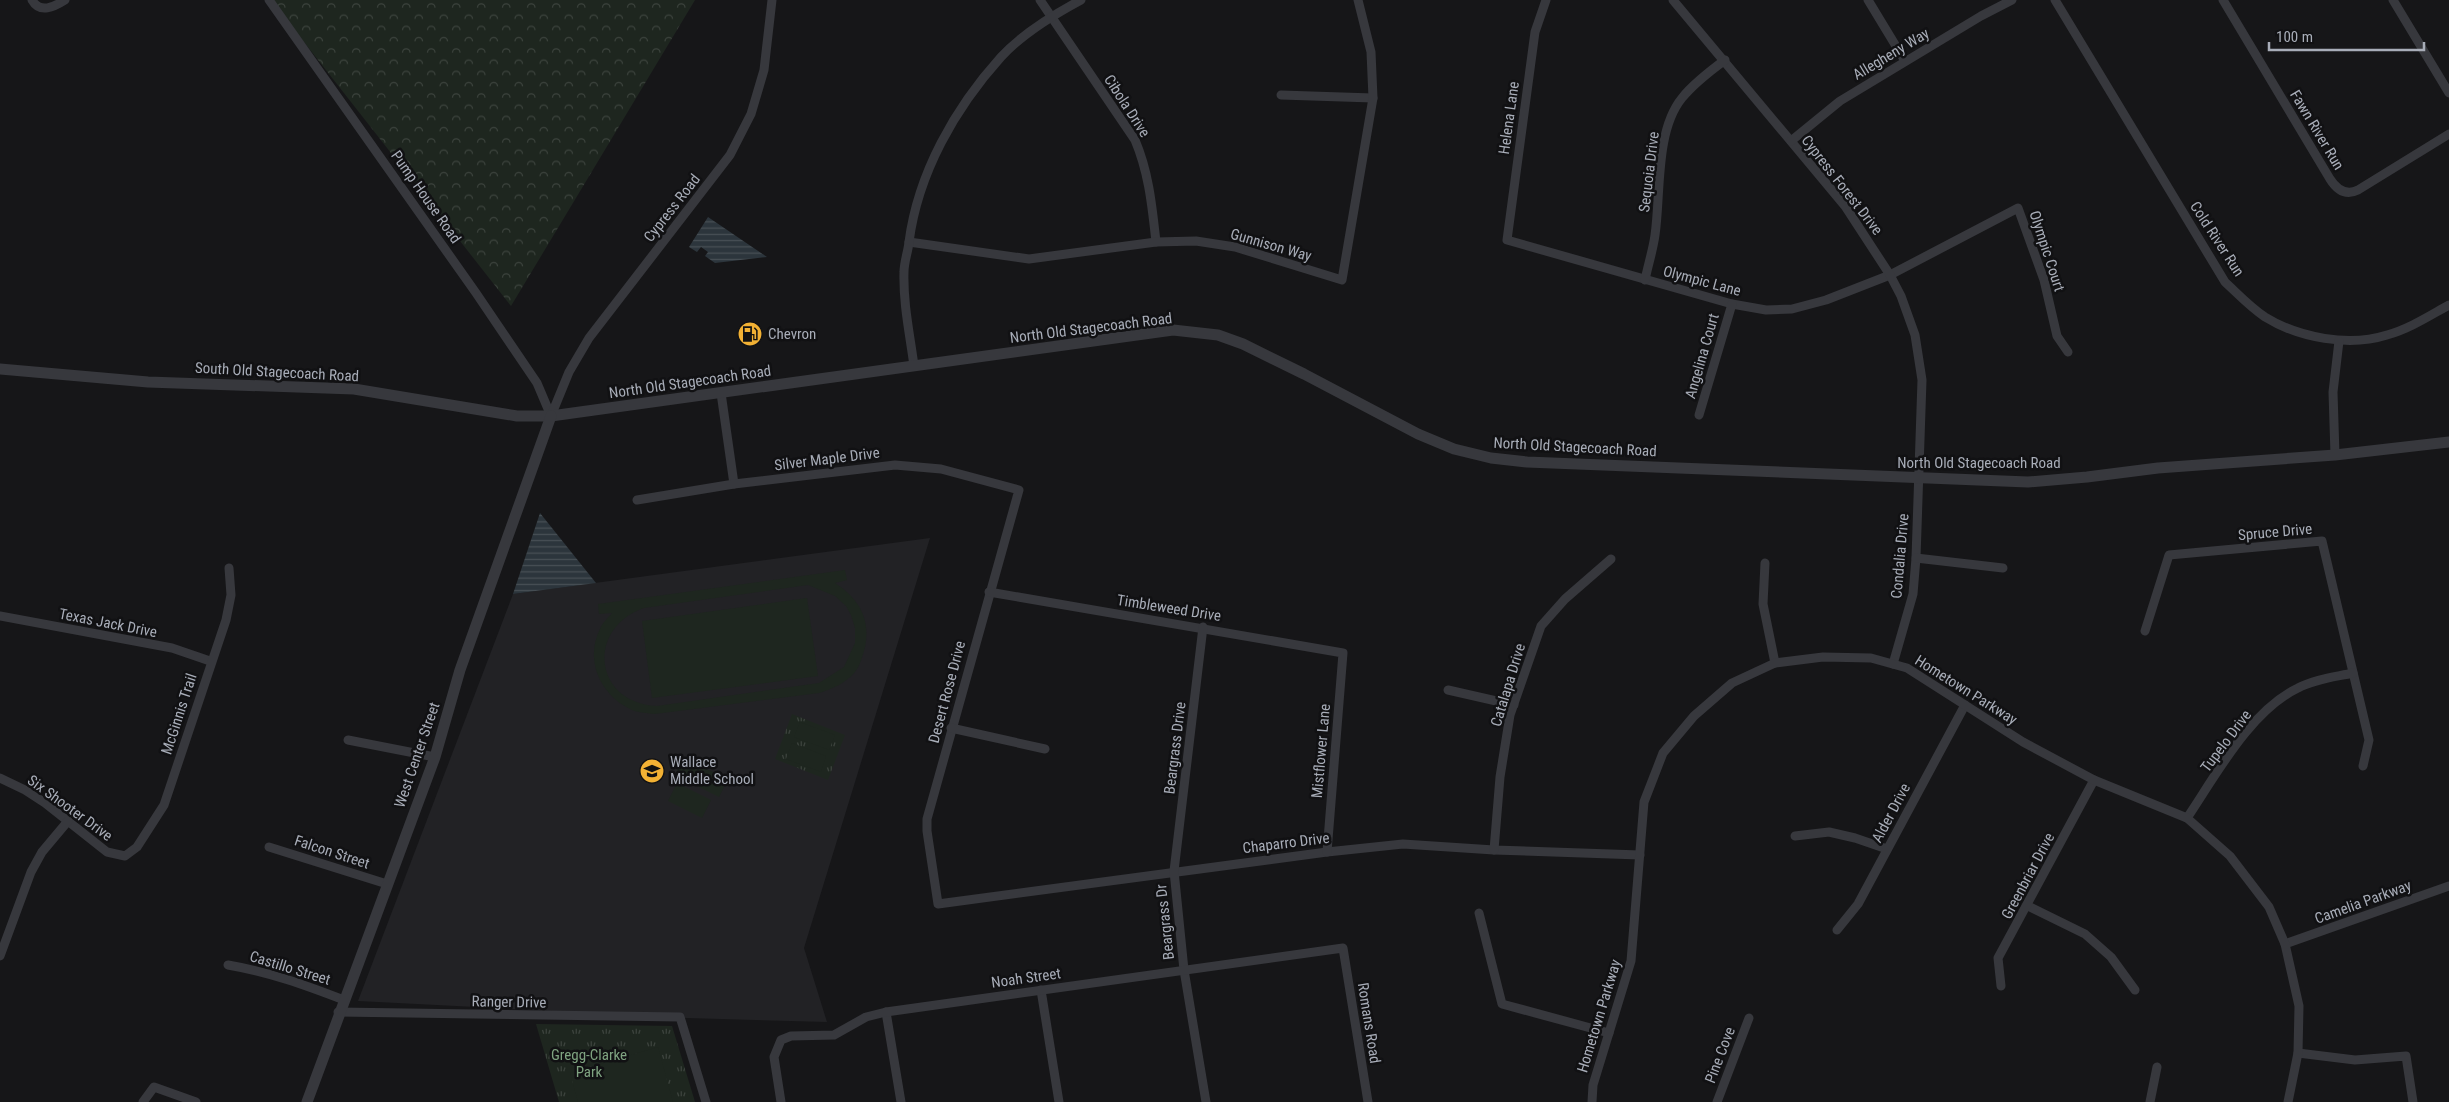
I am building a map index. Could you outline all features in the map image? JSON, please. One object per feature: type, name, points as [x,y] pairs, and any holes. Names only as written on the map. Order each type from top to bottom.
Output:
[{"type":"street","points":[[32,0],[39,8],[48,9],[65,0]]},
{"type":"street","name":"Pump House Road","points":[[270,0],[482,301],[537,383],[550,416]]},
{"type":"street","name":"Cypress Road","points":[[550,416],[569,372],[589,338],[730,156],[751,114],[764,70],[772,0]]},
{"type":"street","name":"Cibola Drive","points":[[1040,0],[1135,140],[1144,162],[1150,187],[1156,242]]},
{"type":"street","points":[[914,366],[905,306],[904,271],[921,192],[934,159],[960,108],[1002,56],[1051,16],[1081,0]]},
{"type":"street","name":"Gunnison Way","points":[[909,242],[964,252],[1029,259],[1156,242],[1196,241],[1235,247],[1342,280],[1373,98],[1371,52],[1358,0]]},
{"type":"street","name":"Helena Lane","points":[[1507,240],[1533,49],[1546,0]]},
{"type":"street","name":"Cypress Forest Drive","points":[[1673,0],[1845,206],[1890,275],[1915,335],[1922,380],[1919,479]]},
{"type":"street","points":[[1868,0],[1905,61]]},
{"type":"street","name":"Allegheny Way","points":[[1790,142],[1840,101],[1905,61],[2012,0]]},
{"type":"street","name":"Cold River Run","points":[[2055,0],[2225,282],[2249,305],[2273,321],[2297,331],[2339,341],[2361,341],[2388,335],[2449,305]]},
{"type":"street","name":"Fawn River Run","points":[[2223,0],[2337,188],[2351,193],[2358,190],[2449,134]]},
{"type":"street","points":[[2393,0],[2449,93]]},
{"type":"street","name":"Sequoia Drive","points":[[1645,280],[1655,236],[1664,142],[1670,121],[1681,99],[1702,77],[1725,60]]},
{"type":"street","points":[[1281,95],[1373,98]]},
{"type":"street","name":"Olympic Court","points":[[1890,275],[2018,208],[2044,280],[2057,336],[2068,352]]},
{"type":"street","name":"Olympic Lane","points":[[1507,240],[1732,304],[1766,310],[1792,309],[1826,300],[1890,275]]},
{"type":"street","name":"Angelina Court","points":[[1699,415],[1732,304]]},
{"type":"street","name":"North Old Stagecoach Road","points":[[550,416],[1157,331],[1197,332],[1218,335],[1243,344],[1418,434],[1454,449],[1491,458],[1527,462],[2028,482],[2087,478],[2158,468],[2335,455],[2449,442]]},
{"type":"street","points":[[2335,455],[2333,392],[2339,341]]},
{"type":"street","name":"South Old Stagecoach Road","points":[[0,369],[148,382],[354,389],[517,416],[550,416]]},
{"type":"street","points":[[721,393],[734,484]]},
{"type":"street","name":"West Center Street","points":[[307,1102],[338,1012],[435,757],[460,670],[550,416]]},
{"type":"street","name":"Silver Maple Drive","points":[[637,500],[734,484],[895,465],[942,469],[1019,490]]},
{"type":"street","name":"Condalia Drive","points":[[1893,664],[1913,594],[1919,479]]},
{"type":"street","name":"Desert Rose Drive","points":[[938,904],[927,831],[927,819],[1019,490]]},
{"type":"street","name":"Spruce Drive","points":[[2144,631],[2169,555],[2322,541],[2370,740],[2363,766]]},
{"type":"street","points":[[1916,558],[2004,568]]},
{"type":"street","name":"Catalapa Drive","points":[[1494,850],[1500,777],[1514,705],[1541,626],[1565,598],[1611,559]]},
{"type":"street","points":[[1765,563],[1764,604],[1775,663]]},
{"type":"street","name":"McGinnis Trail","points":[[125,856],[137,847],[164,805],[210,661],[226,620],[231,595],[229,568]]},
{"type":"street","name":"Timbleweed Drive","points":[[989,592],[1343,652]]},
{"type":"street","name":"Texas Jack Drive","points":[[0,616],[172,648],[210,661]]},
{"type":"street","name":"Beargrass Drive","points":[[1174,872],[1203,627]]},
{"type":"street","name":"Mistflower Lane","points":[[1326,852],[1343,652]]},
{"type":"street","name":"Hometown Parkway","points":[[1592,1102],[1593,1085],[1631,961],[1644,802],[1663,753],[1694,716],[1732,684],[1775,663],[1823,657],[1871,658],[1907,668],[2023,742],[2094,780],[2187,818],[2230,856],[2269,907],[2286,944],[2299,1006],[2298,1053],[2288,1102]]},
{"type":"street","name":"Tupelo Drive","points":[[2187,818],[2253,725],[2266,710],[2297,688],[2316,681],[2353,673]]},
{"type":"street","points":[[1448,690],[1514,705]]},
{"type":"street","name":"Alder Drive","points":[[1837,930],[1858,904],[1965,705]]},
{"type":"street","points":[[951,728],[1045,749]]},
{"type":"street","points":[[348,740],[435,757]]},
{"type":"street","name":"Six Shooter Drive","points":[[0,778],[25,790],[107,852],[125,856]]},
{"type":"street","name":"Greenbriar Drive","points":[[2001,986],[1998,958],[2028,906],[2094,780]]},
{"type":"street","points":[[0,956],[31,872],[42,852],[68,821]]},
{"type":"street","points":[[1796,836],[1829,832],[1855,838],[1887,849]]},
{"type":"street","name":"Chaparro Drive","points":[[938,904],[1326,852],[1402,844],[1494,850],[1640,855]]},
{"type":"street","name":"Falcon Street","points":[[269,847],[387,884]]},
{"type":"street","name":"Beargrass Dr","points":[[1174,872],[1184,970]]},
{"type":"street","name":"Camelia Parkway","points":[[2286,944],[2449,886]]},
{"type":"street","points":[[2028,906],[2085,934],[2111,957],[2135,990]]},
{"type":"street","points":[[1479,913],[1502,1004],[1609,1033]]},
{"type":"street","name":"Noah Street","points":[[781,1102],[774,1057],[781,1040],[791,1036],[834,1035],[866,1016],[886,1012],[1343,948]]},
{"type":"street","name":"Romans Road","points":[[1343,948],[1368,1102]]},
{"type":"street","name":"Castillo Street","points":[[228,965],[258,970],[289,979],[344,1000]]},
{"type":"street","points":[[1184,970],[1206,1102]]},
{"type":"street","points":[[1041,990],[1059,1102]]},
{"type":"street","name":"Ranger Drive","points":[[338,1012],[680,1018],[706,1102]]},
{"type":"street","points":[[886,1012],[901,1102]]},
{"type":"street","name":"Pine Cove","points":[[1717,1102],[1749,1018]]},
{"type":"street","points":[[2298,1053],[2355,1060],[2406,1056],[2413,1102]]},
{"type":"street","points":[[2150,1102],[2157,1067]]},
{"type":"street","points":[[143,1102],[154,1087],[196,1102]]},
{"type":"shaded area","points":[[708,217],[767,257],[715,263],[705,256],[708,252],[701,247],[697,252],[689,247]]},
{"type":"shaded area","points":[[540,513],[596,583],[513,594]]},
{"type":"shaded area","name":"Wallace Middle School","points":[[930,538],[804,948],[827,1022],[687,1018],[358,1001],[513,594]]},
{"type":"green space","points":[[271,0],[695,0],[511,306]]},
{"type":"green space","points":[[845,570],[847,580],[835,583],[850,595],[861,610],[866,627],[865,647],[858,667],[851,676],[829,690],[819,693],[655,714],[641,712],[621,704],[604,687],[598,676],[594,653],[596,641],[602,625],[612,613],[599,614],[598,604]],"holes":[[[808,585],[835,596],[846,606],[851,615],[855,628],[855,643],[844,667],[819,683],[657,706],[636,702],[620,692],[609,679],[605,663],[606,647],[613,631],[625,618],[644,608]]]},
{"type":"green space","points":[[807,598],[818,676],[652,698],[642,621]]},
{"type":"green space","points":[[792,714],[845,735],[828,780],[775,759]]},
{"type":"green space","points":[[800,722],[835,735],[829,750],[794,737]]},
{"type":"green space","points":[[792,743],[826,756],[821,772],[786,759]]},
{"type":"green space","points":[[683,758],[728,779],[719,797],[675,775]]},
{"type":"green space","points":[[677,783],[711,800],[702,818],[668,801]]},
{"type":"green space","name":"Gregg-Clarke Park","points":[[536,1024],[672,1026],[695,1102],[559,1102]]},
{"type":"green space","points":[[658,1047],[673,1102],[578,1102],[570,1073]]},
{"type":"place","name":"Chevron","points":[[750,334]]},
{"type":"place","name":"Wallace Middle School","points":[[652,771]]}]
